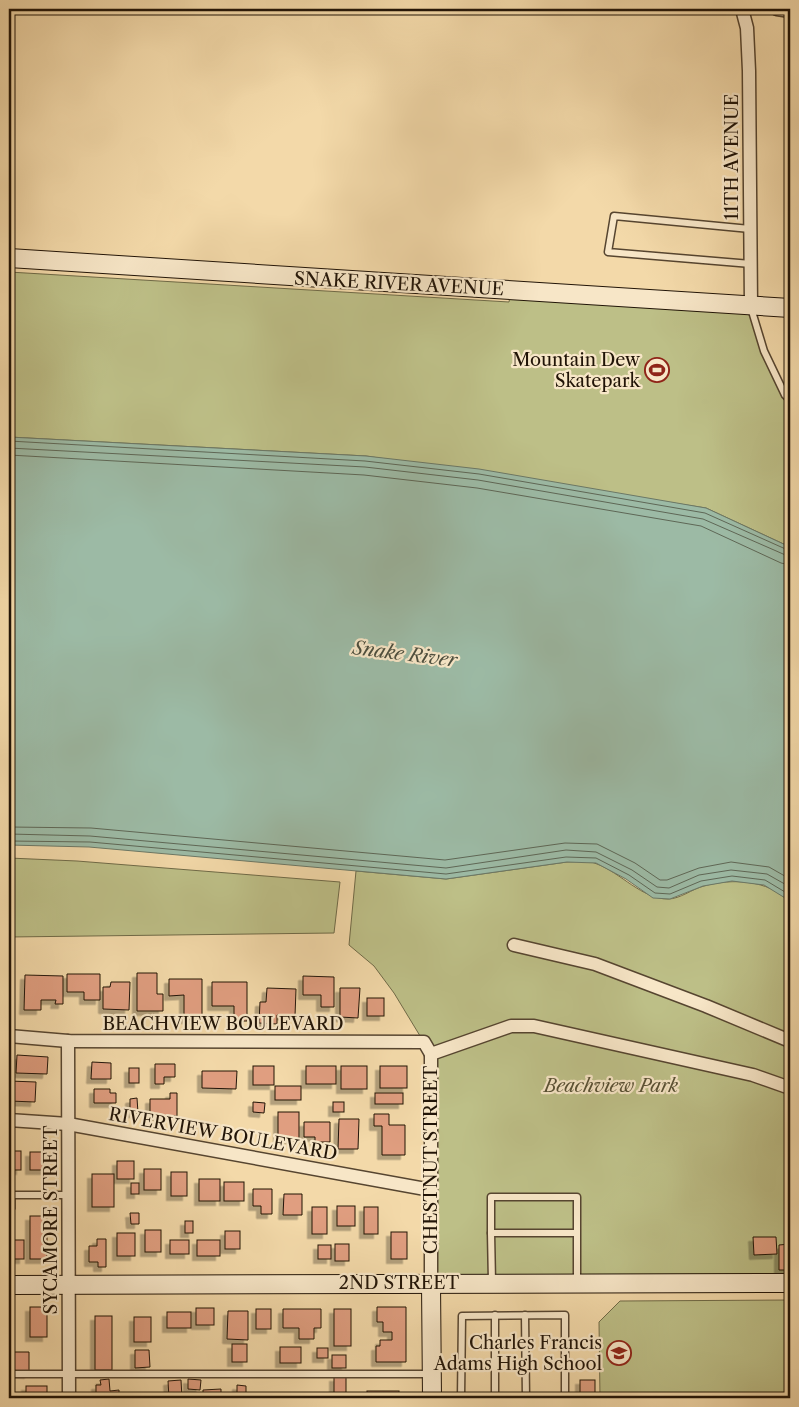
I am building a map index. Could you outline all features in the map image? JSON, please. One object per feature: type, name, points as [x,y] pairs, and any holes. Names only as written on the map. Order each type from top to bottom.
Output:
[{"type":"street","name":"11TH AVENUE","points":[[742,9],[747,28],[749,71],[751,306]]},
{"type":"street","points":[[777,9],[790,12]]},
{"type":"street","name":"SNAKE RIVER AVENUE","points":[[9,258],[790,308]]},
{"type":"street","points":[[514,945],[595,964],[706,1006],[790,1041]]},
{"type":"street","name":"CHESTNUT STREET","points":[[432,1398],[431,1054],[511,1026],[534,1026],[753,1075],[790,1088]]},
{"type":"street","name":"BEACHVIEW BOULEVARD","points":[[9,1036],[68,1041],[424,1042],[431,1054]]},
{"type":"street","name":"SYCAMORE STREET","points":[[68,1041],[70,1398]]},
{"type":"street","name":"RIVERVIEW BOULEVARD","points":[[9,1120],[68,1124],[431,1190]]},
{"type":"street","name":"2ND STREET","points":[[9,1285],[790,1283]]},
{"type":"lane","points":[[750,229],[614,216],[608,252],[751,264]]},
{"type":"lane","points":[[751,306],[764,351],[785,395],[790,400]]},
{"type":"lane","points":[[9,1195],[68,1195]]},
{"type":"lane","points":[[492,1283],[491,1197],[577,1197],[577,1283]]},
{"type":"lane","points":[[491,1233],[577,1233]]},
{"type":"lane","points":[[495,1315],[495,1398]]},
{"type":"lane","points":[[525,1315],[526,1398]]},
{"type":"lane","points":[[461,1398],[462,1316],[565,1315],[565,1398]]},
{"type":"lane","points":[[9,1374],[432,1374]]},
{"type":"green space","points":[[9,272],[509,302],[511,290],[751,306],[764,351],[785,395],[790,414],[790,547],[706,508],[366,456],[9,437]]},
{"type":"green space","points":[[9,858],[77,861],[340,882],[334,933],[9,937]]},
{"type":"green space","name":"Beachview Park","points":[[567,862],[597,864],[615,873],[640,890],[658,898],[672,899],[715,883],[738,882],[760,885],[771,889],[790,901],[790,1283],[431,1283],[431,1054],[394,993],[374,966],[349,945],[356,871],[446,879]]},
{"type":"green space","points":[[790,1300],[790,1398],[600,1398],[599,1322],[620,1301]]},
{"type":"water","name":"Snake River","points":[[9,437],[366,456],[479,469],[706,508],[790,547],[790,901],[764,885],[732,881],[703,886],[670,899],[653,898],[626,879],[596,863],[567,862],[446,879],[89,847],[9,845]]},
{"type":"building","points":[[137,973],[157,973],[157,994],[163,994],[163,1011],[137,1011]]},
{"type":"building","points":[[67,974],[100,974],[100,1000],[84,1000],[84,992],[67,992]]},
{"type":"building","points":[[25,975],[63,976],[63,1004],[55,1004],[56,1000],[41,1000],[41,1010],[24,1010]]},
{"type":"building","points":[[303,976],[334,977],[334,1007],[321,1007],[321,995],[303,995]]},
{"type":"building","points":[[169,979],[202,979],[202,1019],[184,1019],[184,995],[169,996]]},
{"type":"building","points":[[111,982],[130,982],[129,1010],[103,1009],[103,987],[110,987]]},
{"type":"building","points":[[212,982],[247,982],[247,1021],[234,1021],[234,1006],[212,1006]]},
{"type":"building","points":[[267,988],[296,989],[295,1016],[277,1015],[277,1024],[259,1023],[260,1002],[266,1002]]},
{"type":"building","points":[[340,988],[360,988],[358,1018],[340,1017]]},
{"type":"building","points":[[367,998],[384,998],[384,1016],[367,1016]]},
{"type":"building","points":[[17,1055],[48,1057],[47,1074],[16,1073]]},
{"type":"building","points":[[9,1058],[12,1058],[12,1072],[9,1072]]},
{"type":"building","points":[[92,1062],[111,1063],[111,1079],[91,1079]]},
{"type":"building","points":[[155,1064],[175,1064],[175,1077],[164,1077],[164,1084],[155,1084]]},
{"type":"building","points":[[253,1066],[274,1066],[274,1085],[253,1085]]},
{"type":"building","points":[[306,1066],[336,1066],[336,1084],[306,1084]]},
{"type":"building","points":[[341,1066],[367,1066],[367,1089],[341,1089]]},
{"type":"building","points":[[380,1066],[407,1066],[407,1088],[380,1088]]},
{"type":"building","points":[[129,1068],[139,1068],[139,1083],[129,1083]]},
{"type":"building","points":[[202,1071],[237,1071],[236,1089],[202,1088]]},
{"type":"building","points":[[9,1081],[36,1082],[35,1102],[9,1101]]},
{"type":"building","points":[[275,1086],[301,1086],[301,1100],[275,1100]]},
{"type":"building","points":[[94,1089],[110,1089],[110,1093],[116,1093],[116,1103],[94,1103]]},
{"type":"building","points":[[170,1093],[177,1093],[177,1116],[150,1116],[150,1099],[170,1099]]},
{"type":"building","points":[[375,1093],[403,1093],[403,1104],[375,1104]]},
{"type":"building","points":[[137,1098],[138,1113],[130,1113],[130,1099]]},
{"type":"building","points":[[253,1102],[265,1103],[264,1113],[253,1112]]},
{"type":"building","points":[[333,1102],[344,1102],[344,1112],[333,1112]]},
{"type":"building","points":[[278,1112],[299,1112],[299,1139],[278,1139]]},
{"type":"building","points":[[374,1114],[389,1114],[389,1125],[405,1125],[405,1155],[382,1155],[382,1126],[374,1126]]},
{"type":"building","points":[[339,1119],[359,1119],[358,1149],[338,1149]]},
{"type":"building","points":[[304,1122],[330,1122],[330,1142],[315,1142],[315,1137],[304,1137]]},
{"type":"building","points":[[9,1151],[21,1151],[21,1170],[9,1170]]},
{"type":"building","points":[[30,1152],[47,1152],[47,1170],[30,1170]]},
{"type":"building","points":[[117,1161],[134,1161],[134,1179],[117,1179]]},
{"type":"building","points":[[144,1169],[161,1169],[161,1190],[144,1190]]},
{"type":"building","points":[[171,1172],[187,1172],[187,1196],[171,1196]]},
{"type":"building","points":[[92,1174],[114,1174],[114,1207],[92,1207]]},
{"type":"building","points":[[9,1178],[13,1178],[13,1189],[9,1189]]},
{"type":"building","points":[[199,1179],[220,1179],[220,1201],[199,1201]]},
{"type":"building","points":[[224,1182],[244,1182],[244,1201],[224,1201]]},
{"type":"building","points":[[131,1183],[139,1183],[139,1194],[131,1194]]},
{"type":"building","points":[[253,1189],[272,1189],[272,1214],[261,1214],[261,1206],[253,1206]]},
{"type":"building","points":[[284,1194],[302,1194],[302,1215],[283,1215]]},
{"type":"building","points":[[9,1198],[15,1198],[15,1209],[9,1209]]},
{"type":"building","points":[[337,1206],[355,1206],[355,1226],[337,1226]]},
{"type":"building","points":[[312,1207],[327,1207],[327,1234],[312,1234]]},
{"type":"building","points":[[364,1207],[378,1207],[378,1234],[364,1234]]},
{"type":"building","points":[[130,1213],[139,1213],[139,1224],[131,1224]]},
{"type":"building","points":[[30,1216],[47,1216],[47,1259],[30,1259]]},
{"type":"building","points":[[185,1221],[193,1221],[193,1233],[185,1233]]},
{"type":"building","points":[[145,1230],[161,1230],[161,1252],[145,1252]]},
{"type":"building","points":[[225,1231],[240,1231],[240,1249],[225,1249]]},
{"type":"building","points":[[391,1232],[407,1232],[407,1259],[391,1259]]},
{"type":"building","points":[[117,1233],[135,1233],[135,1256],[117,1256]]},
{"type":"building","points":[[753,1237],[776,1237],[777,1254],[754,1255]]},
{"type":"building","points":[[97,1239],[106,1239],[106,1267],[98,1267],[98,1262],[89,1262],[89,1246],[97,1246]]},
{"type":"building","points":[[9,1240],[24,1240],[24,1259],[9,1259]]},
{"type":"building","points":[[170,1240],[189,1240],[189,1254],[170,1254]]},
{"type":"building","points":[[197,1240],[220,1240],[220,1256],[197,1256]]},
{"type":"building","points":[[335,1244],[349,1244],[349,1261],[335,1261]]},
{"type":"building","points":[[790,1244],[790,1270],[779,1270],[779,1245]]},
{"type":"building","points":[[318,1245],[331,1245],[331,1259],[318,1259]]},
{"type":"building","points":[[30,1307],[47,1307],[47,1337],[30,1337]]},
{"type":"building","points":[[377,1307],[406,1307],[406,1362],[376,1362],[376,1346],[380,1346],[380,1340],[392,1340],[392,1332],[383,1332],[383,1322],[377,1322]]},
{"type":"building","points":[[196,1308],[214,1308],[214,1325],[196,1325]]},
{"type":"building","points":[[256,1309],[271,1309],[271,1329],[256,1329]]},
{"type":"building","points":[[283,1309],[321,1309],[321,1328],[314,1328],[314,1339],[299,1339],[299,1328],[283,1328]]},
{"type":"building","points":[[334,1309],[351,1309],[351,1346],[334,1346]]},
{"type":"building","points":[[228,1311],[248,1311],[248,1340],[227,1339]]},
{"type":"building","points":[[167,1312],[191,1312],[191,1328],[167,1328]]},
{"type":"building","points":[[95,1316],[112,1316],[112,1370],[95,1370]]},
{"type":"building","points":[[134,1317],[151,1317],[151,1342],[134,1342]]},
{"type":"building","points":[[232,1344],[247,1344],[247,1362],[232,1362]]},
{"type":"building","points":[[280,1347],[301,1347],[301,1363],[280,1363]]},
{"type":"building","points":[[317,1348],[328,1348],[328,1358],[317,1358]]},
{"type":"building","points":[[135,1350],[149,1350],[150,1367],[135,1368]]},
{"type":"building","points":[[14,1352],[29,1352],[29,1374],[14,1373]]},
{"type":"building","points":[[332,1355],[346,1355],[346,1368],[332,1368]]},
{"type":"building","points":[[334,1377],[346,1377],[346,1397],[334,1397]]},
{"type":"building","points":[[109,1379],[110,1391],[119,1390],[119,1398],[96,1398],[96,1385],[101,1385],[100,1380]]},
{"type":"building","points":[[188,1379],[201,1380],[200,1390],[188,1389]]},
{"type":"building","points":[[181,1380],[182,1398],[169,1398],[168,1381]]},
{"type":"building","points":[[580,1380],[595,1380],[595,1398],[580,1398]]},
{"type":"building","points":[[237,1385],[246,1386],[246,1398],[237,1398]]},
{"type":"building","points":[[26,1386],[47,1386],[47,1398],[26,1398]]},
{"type":"building","points":[[221,1389],[221,1398],[203,1398],[203,1390]]},
{"type":"building","points":[[367,1391],[399,1391],[399,1398],[367,1398]]},
{"type":"place","name":"Mountain Dew Skatepark","points":[[657,370]]},
{"type":"place","name":"Charles Francis Adams High School","points":[[619,1353]]}]
